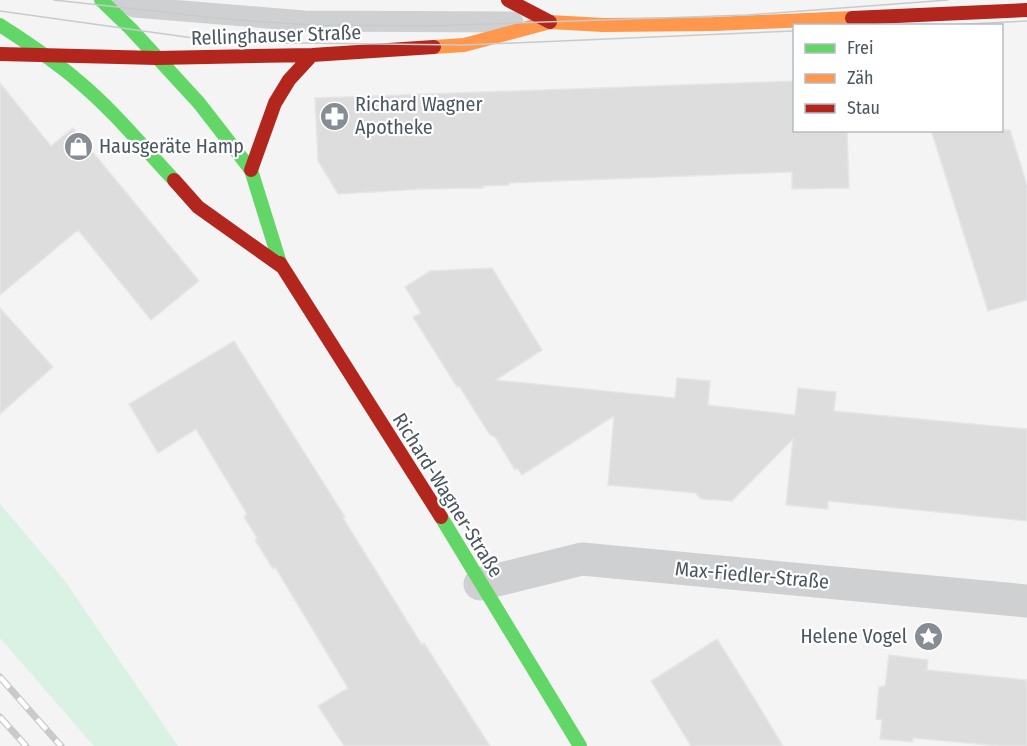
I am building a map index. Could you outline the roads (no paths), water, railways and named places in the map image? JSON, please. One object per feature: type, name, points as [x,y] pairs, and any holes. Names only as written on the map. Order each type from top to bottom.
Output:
[{"type":"main road","name":"Richard-Wagner-Straße","points":[[101,0],[131,29],[199,104],[251,170],[280,266],[402,454],[580,746]]},
{"type":"main road","name":"Rellinghauser Straße","points":[[508,0],[603,25],[714,24],[961,6],[1027,10]]},
{"type":"main road","name":"Rellinghauser Straße","points":[[0,54],[157,58],[312,56],[464,45],[549,11]]},
{"type":"main road","name":"Richard-Wagner-Straße","points":[[0,25],[46,55],[80,81],[198,207],[280,266]]},
{"type":"main road","points":[[251,170],[275,104],[289,80],[312,56]]},
{"type":"street","name":"Max-Fiedler-Straße","points":[[480,584],[582,559],[1027,601]]},
{"type":"lane","points":[[122,0],[134,7],[304,21],[549,11]]},
{"type":"lane","points":[[0,34],[46,55]]},
{"type":"tram line","points":[[54,0],[235,20],[314,25],[428,26],[747,15],[948,0]]},
{"type":"tram line","points":[[0,11],[222,42],[464,45],[793,31]]},
{"type":"tram line","points":[[966,24],[1027,21]]},
{"type":"railway","points":[[0,677],[61,746]]},
{"type":"railway","points":[[0,717],[26,746]]},
{"type":"place","name":"Richard Wagner Apotheke","points":[[334,116]]},
{"type":"place","name":"Hausgeräte Hamp","points":[[78,146]]},
{"type":"place","name":"Helene Vogel","points":[[928,636]]}]
